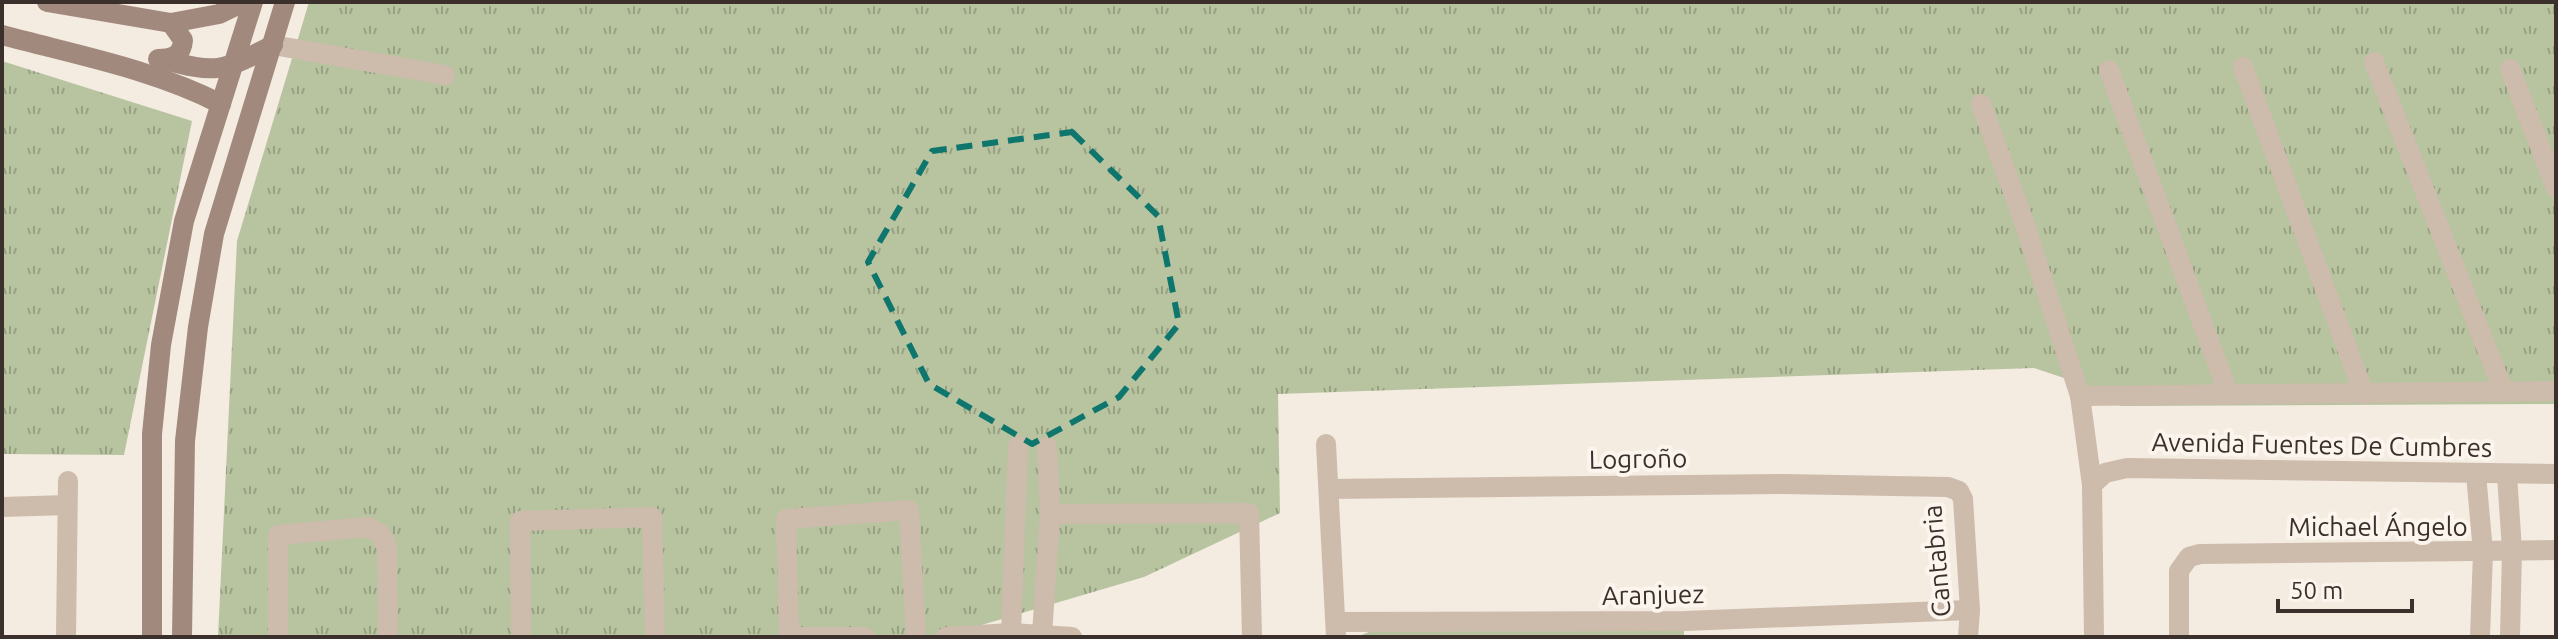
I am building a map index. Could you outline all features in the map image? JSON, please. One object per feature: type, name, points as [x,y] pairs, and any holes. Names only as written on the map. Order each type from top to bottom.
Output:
[{"type":"street","points":[[47,2],[171,23],[219,14],[244,2]]},
{"type":"street","points":[[152,637],[152,434],[161,345],[184,221],[253,2]]},
{"type":"street","points":[[182,637],[185,441],[198,327],[214,234],[285,2]]},
{"type":"street","points":[[102,60],[175,57],[183,46],[179,32],[171,23]]},
{"type":"street","points":[[2,35],[102,60],[175,83],[221,104]]},
{"type":"street","points":[[161,59],[216,70],[273,45],[445,75]]},
{"type":"street","points":[[2374,62],[2503,390]]},
{"type":"street","points":[[2243,67],[2364,394]]},
{"type":"street","points":[[2510,69],[2556,188]]},
{"type":"street","points":[[2109,70],[2229,395]]},
{"type":"street","points":[[1981,104],[2023,219],[2080,396],[2088,435],[2092,485],[2094,637]]},
{"type":"street","points":[[2080,396],[2556,391]]},
{"type":"street","points":[[1326,444],[1336,629]]},
{"type":"street","points":[[1011,633],[1018,446]]},
{"type":"street","points":[[1042,635],[1050,514],[1047,447]]},
{"type":"street","name":"Avenida Fuentes De Cumbres","points":[[2092,485],[2105,473],[2127,468],[2556,474]]},
{"type":"street","points":[[2476,474],[2483,552],[2480,637]]},
{"type":"street","points":[[2507,475],[2512,550],[2510,637]]},
{"type":"street","points":[[66,637],[68,481]]},
{"type":"street","name":"Logroño","points":[[1329,489],[1783,484],[1948,487]]},
{"type":"street","name":"Cantabria","points":[[1948,487],[1959,491],[1963,499],[1970,610],[1968,637]]},
{"type":"street","points":[[2,507],[67,505]]},
{"type":"street","points":[[865,637],[791,637],[786,519],[909,510],[916,637]]},
{"type":"street","points":[[1050,514],[1249,513],[1252,637]]},
{"type":"street","points":[[521,637],[520,521],[652,517],[655,637]]},
{"type":"street","points":[[278,637],[278,535],[368,527],[381,534],[387,548],[388,637]]},
{"type":"street","name":"Michael Ángelo","points":[[2179,637],[2179,571],[2189,557],[2200,554],[2556,550]]},
{"type":"street","name":"Aranjuez","points":[[1336,629],[1685,621],[1970,610]]},
{"type":"street","points":[[946,637],[1011,633],[1072,637]]},
{"type":"highlighted area","points":[[1072,132],[1158,216],[1179,324],[1119,397],[1032,444],[929,384],[868,262],[932,151]]},
{"type":"green space","points":[[309,2],[2556,2],[2556,404],[2121,406],[2082,384],[2034,368],[1278,394],[1280,513],[1144,577],[941,637],[218,637],[237,241]]},
{"type":"green space","points":[[2,61],[192,121],[124,455],[2,454]]},
{"type":"green space","points":[[1684,628],[1684,637],[1357,637],[1371,631]]}]
